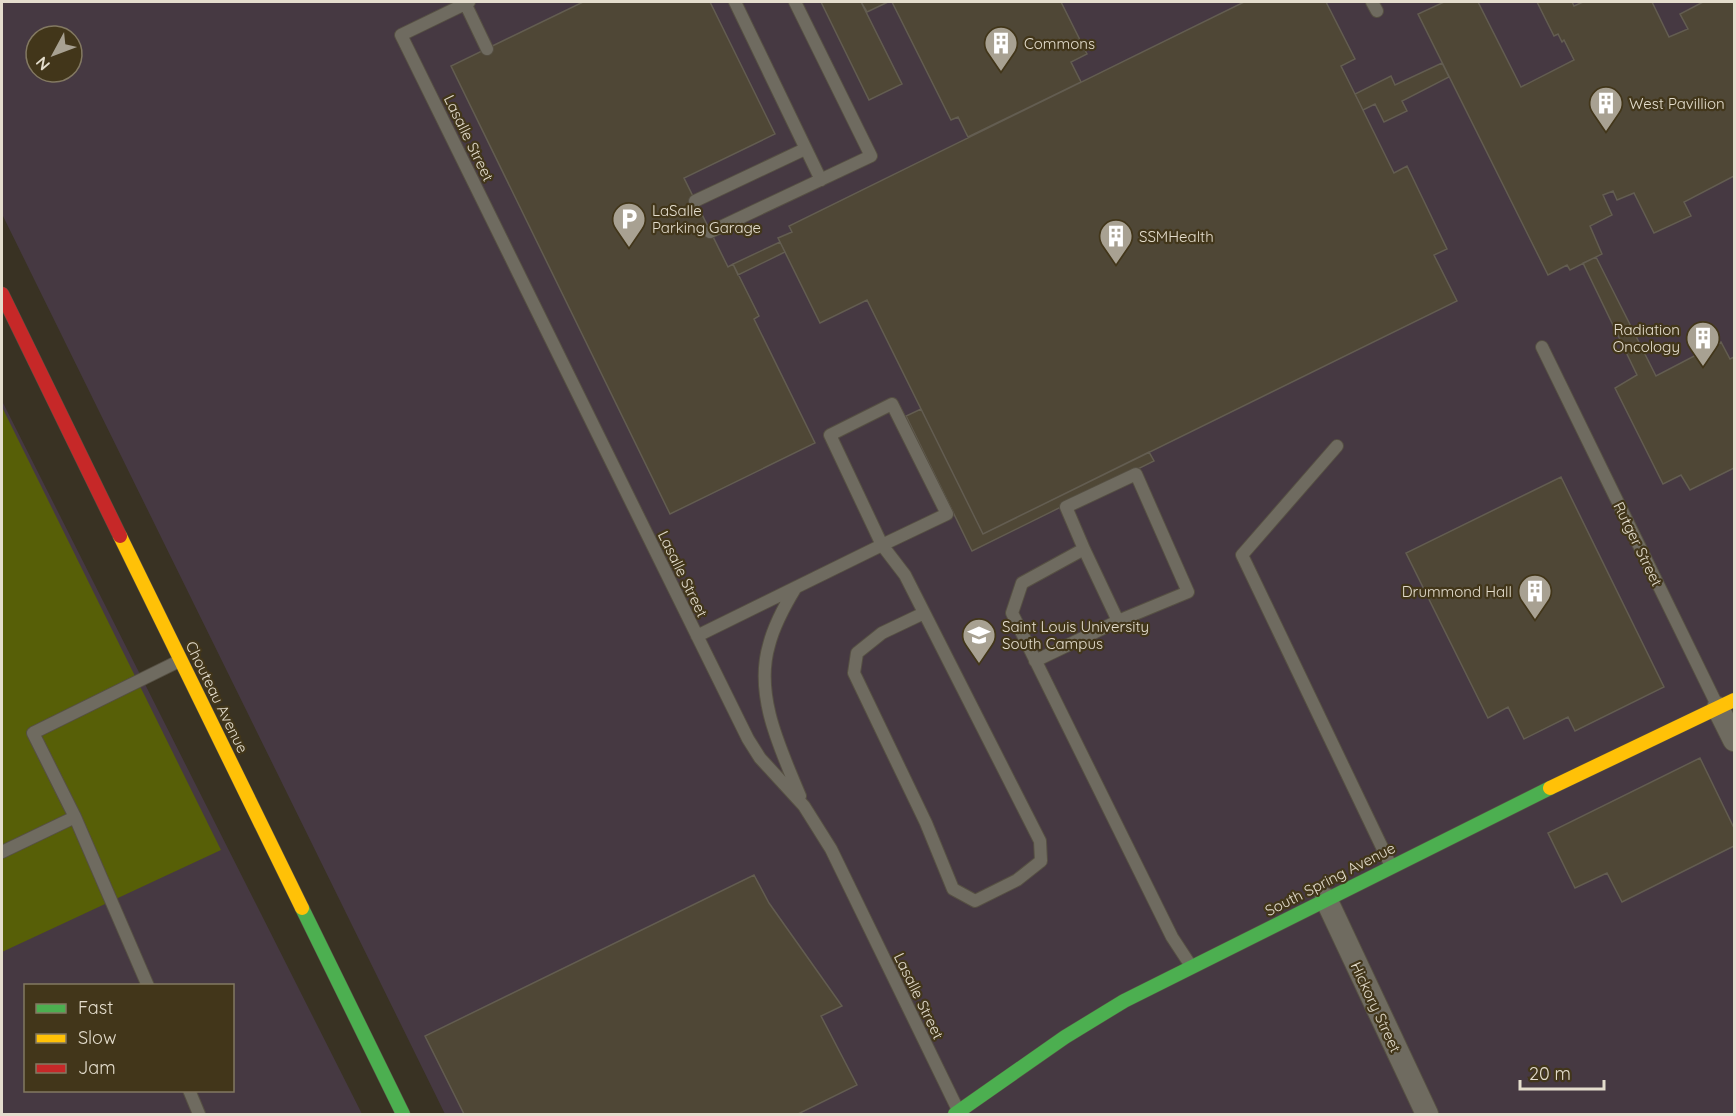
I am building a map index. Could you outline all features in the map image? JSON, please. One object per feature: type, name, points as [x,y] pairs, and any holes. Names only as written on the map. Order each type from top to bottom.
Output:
[{"type":"main road","name":"Chouteau Avenue","points":[[2,294],[403,1114]]},
{"type":"main road","name":"South Spring Avenue","points":[[957,1114],[1065,1037],[1124,1001],[1518,804],[1726,704]]},
{"type":"street","name":"Rutger Street","points":[[1726,704],[1734,740]]},
{"type":"street","name":"Hickory Street","points":[[1326,899],[1427,1114]]},
{"type":"lane","points":[[467,2],[487,49]]},
{"type":"lane","name":"Lasalle Street","points":[[467,2],[401,35],[748,739],[760,758],[804,806],[831,849],[957,1114]]},
{"type":"lane","points":[[735,2],[821,180]]},
{"type":"lane","points":[[711,232],[871,156],[795,2]]},
{"type":"lane","points":[[695,201],[805,148]]},
{"type":"lane","name":"Rutger Street","points":[[1542,347],[1726,704]]},
{"type":"lane","points":[[697,636],[882,545],[947,514],[892,404],[830,435],[882,545],[905,575],[1040,840],[1041,861],[1017,880],[975,901],[953,889],[926,823],[854,673],[857,653],[882,633],[924,613]]},
{"type":"lane","points":[[1336,446],[1242,555],[1391,867]]},
{"type":"lane","points":[[1035,661],[1118,621],[1188,592],[1136,474],[1066,507],[1118,621]]},
{"type":"lane","points":[[1084,549],[1022,582],[1012,613],[1172,937],[1191,967]]},
{"type":"lane","points":[[796,587],[768,646],[765,684],[775,732],[804,806]]},
{"type":"lane","points":[[147,984],[75,818],[33,733],[181,660]]},
{"type":"lane","points":[[2,852],[75,818]]},
{"type":"lane","points":[[190,1092],[198,1114]]},
{"type":"shaded area","name":"Saint Louis University South Campus","points":[[2,2],[1734,2],[1734,1114],[445,1114],[2,214]]},
{"type":"shaded area","points":[[2,401],[362,1114],[2,1114]]},
{"type":"green space","points":[[2,407],[221,850],[2,952]]},
{"type":"building","name":"LaSalle Parking Garage","points":[[583,2],[710,2],[775,134],[684,178],[728,267],[733,264],[759,316],[754,319],[815,443],[670,514],[451,66]]},
{"type":"building","points":[[821,2],[861,2],[902,84],[869,100]]},
{"type":"building","points":[[861,2],[888,2],[867,12]]},
{"type":"building","name":"Commons","points":[[892,2],[1061,2],[1087,54],[1071,62],[1081,82],[968,137],[958,117],[951,120]]},
{"type":"building","name":"SSMHealth","points":[[1244,2],[1326,2],[1355,59],[1341,66],[1394,173],[1407,166],[1447,249],[1434,255],[1457,301],[983,534],[867,300],[820,323],[778,238],[792,232],[789,226]]},
{"type":"building","name":"West Pavillion","points":[[1444,2],[1478,2],[1521,87],[1574,60],[1564,40],[1562,42],[1558,34],[1554,36],[1537,2],[1572,2],[1574,6],[1583,2],[1652,2],[1669,37],[1688,29],[1680,14],[1703,2],[1734,2],[1734,176],[1684,202],[1691,216],[1654,233],[1634,193],[1617,200],[1613,191],[1603,195],[1612,215],[1590,226],[1602,254],[1570,270],[1567,265],[1548,275],[1418,14]]},
{"type":"building","points":[[1442,63],[1449,77],[1402,101],[1407,111],[1384,122],[1375,104],[1363,110],[1355,94],[1391,76],[1395,85]]},
{"type":"building","points":[[780,242],[785,252],[738,275],[733,264]]},
{"type":"building","name":"Radiation Oncology","points":[[1596,257],[1656,376],[1721,342],[1730,359],[1734,357],[1734,468],[1690,490],[1681,475],[1663,484],[1615,388],[1637,375],[1583,263]]},
{"type":"building","points":[[921,409],[983,534],[1149,452],[1154,461],[972,551],[906,416]]},
{"type":"building","name":"Drummond Hall","points":[[1561,477],[1664,687],[1575,731],[1568,717],[1524,739],[1508,707],[1488,718],[1406,553]]},
{"type":"building","points":[[1700,758],[1734,828],[1734,846],[1622,902],[1607,873],[1575,888],[1548,833]]},
{"type":"building","points":[[754,875],[769,903],[842,1006],[821,1016],[857,1085],[798,1114],[464,1114],[425,1036]]},
{"type":"traffic: fast","points":[[955,1114],[1065,1037],[1124,1001],[1550,788]]},
{"type":"traffic: fast","points":[[302,908],[403,1114]]},
{"type":"traffic: slow","points":[[120,536],[302,908]]},
{"type":"traffic: slow","points":[[1550,788],[1734,700]]},
{"type":"traffic: jam","points":[[2,294],[120,536]]},
{"type":"place","name":"Commons","points":[[1001,72]]},
{"type":"place","name":"West Pavillion","points":[[1606,132]]},
{"type":"place","name":"LaSalle Parking Garage","points":[[629,248]]},
{"type":"place","name":"SSMHealth","points":[[1116,265]]},
{"type":"place","name":"Radiation Oncology","points":[[1703,367]]},
{"type":"place","name":"Drummond Hall","points":[[1535,620]]},
{"type":"place","name":"Saint Louis University South Campus","points":[[979,664]]}]
